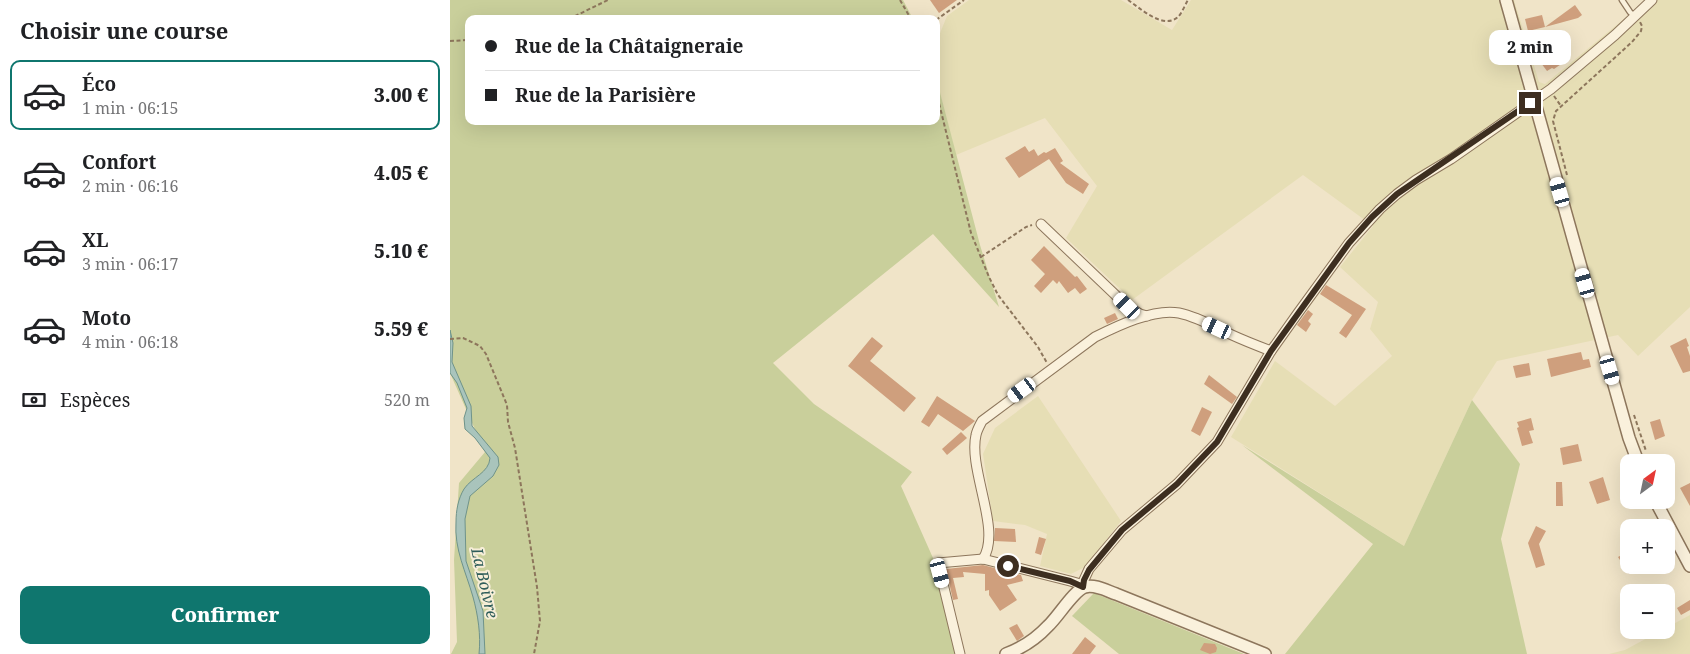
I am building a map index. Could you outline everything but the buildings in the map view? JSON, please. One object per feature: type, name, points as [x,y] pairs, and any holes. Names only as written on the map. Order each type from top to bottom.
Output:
[{"type":"street","points":[[1506,0],[1635,454]]},
{"type":"street","points":[[1083,587],[1089,570],[1122,530],[1177,484],[1217,442],[1271,351],[1349,243],[1380,209],[1397,194],[1451,159],[1583,63],[1652,0]]},
{"type":"street","points":[[1041,224],[1127,306],[1147,316]]},
{"type":"street","points":[[983,559],[988,551],[989,531],[975,452],[976,435],[982,420],[1050,369],[1095,337],[1113,328],[1160,313],[1178,313],[1200,320],[1271,351]]},
{"type":"street","points":[[1660,509],[1690,566]]},
{"type":"street","points":[[960,654],[938,564],[983,559],[1070,581],[1083,587]]},
{"type":"street","points":[[1006,654],[1038,636],[1078,591],[1083,587],[1091,586],[1116,594],[1265,654]]},
{"type":"lane","points":[[1622,0],[1635,17]]},
{"type":"path","points":[[577,15],[608,0]]},
{"type":"path","points":[[900,0],[909,15]]},
{"type":"path","points":[[940,17],[964,0]]},
{"type":"path","points":[[1128,0],[1161,20],[1171,21],[1179,16],[1188,0]]},
{"type":"path","points":[[1567,176],[1553,121],[1556,112],[1632,42],[1641,31],[1642,26],[1635,17]]},
{"type":"path","points":[[450,41],[465,40]]},
{"type":"path","points":[[940,106],[971,233],[988,277],[998,295],[1038,347],[1050,369]]},
{"type":"path","points":[[981,257],[1026,227],[1041,224]]},
{"type":"path","points":[[450,339],[463,338],[480,346],[486,354],[506,405],[508,422],[515,448],[537,587],[540,621],[534,654]]},
{"type":"path","points":[[1632,407],[1647,453]]},
{"type":"shaded area","points":[[969,0],[1121,0],[1172,30],[1191,0],[1514,0],[1539,82],[1545,84],[1647,0],[1690,0],[1690,307],[1638,356],[1618,335],[1497,361],[1472,400],[1404,546],[1231,437],[1275,361],[1335,406],[1392,356],[1370,329],[1378,302],[1340,267],[1373,226],[1303,175],[1132,300],[1066,238],[1097,186],[1045,118],[956,155],[940,93],[940,33],[947,16]]},
{"type":"shaded area","points":[[1038,396],[1121,521],[1085,567],[1071,574],[1040,566],[1047,534],[1025,525],[993,521],[983,454],[995,428]]},
{"type":"shaded area","points":[[1690,615],[1690,654],[1609,654],[1625,650],[1645,639],[1675,639],[1675,623]]},
{"type":"green space","points":[[450,0],[903,0],[911,15],[465,15],[465,125],[940,125],[940,92],[980,245],[999,307],[933,234],[773,363],[814,404],[912,472],[901,486],[933,558],[956,654],[451,654],[457,642],[454,560],[459,483],[485,452],[450,373]]},
{"type":"green space","points":[[1472,400],[1520,464],[1501,539],[1527,654],[1285,654],[1373,544],[1242,445],[1404,546]]},
{"type":"green space","points":[[1094,593],[1244,654],[1119,654],[1072,616]]},
{"type":"water","points":[[450,330],[453,343],[452,362],[471,406],[472,426],[498,457],[499,465],[493,476],[470,496],[465,519],[466,561],[483,611],[485,654],[479,654],[478,618],[457,542],[456,518],[459,501],[464,489],[487,467],[490,458],[475,438],[465,429],[464,418],[467,408],[457,383],[450,373]]},
{"type":"route","points":[[1008,566],[1070,581],[1083,587],[1089,570],[1122,530],[1177,484],[1217,442],[1271,351],[1349,243],[1372,217],[1397,194],[1416,180],[1451,159],[1530,103]]},
{"type":"water label","name":"La Boivre","points":[[485,583]]}]
